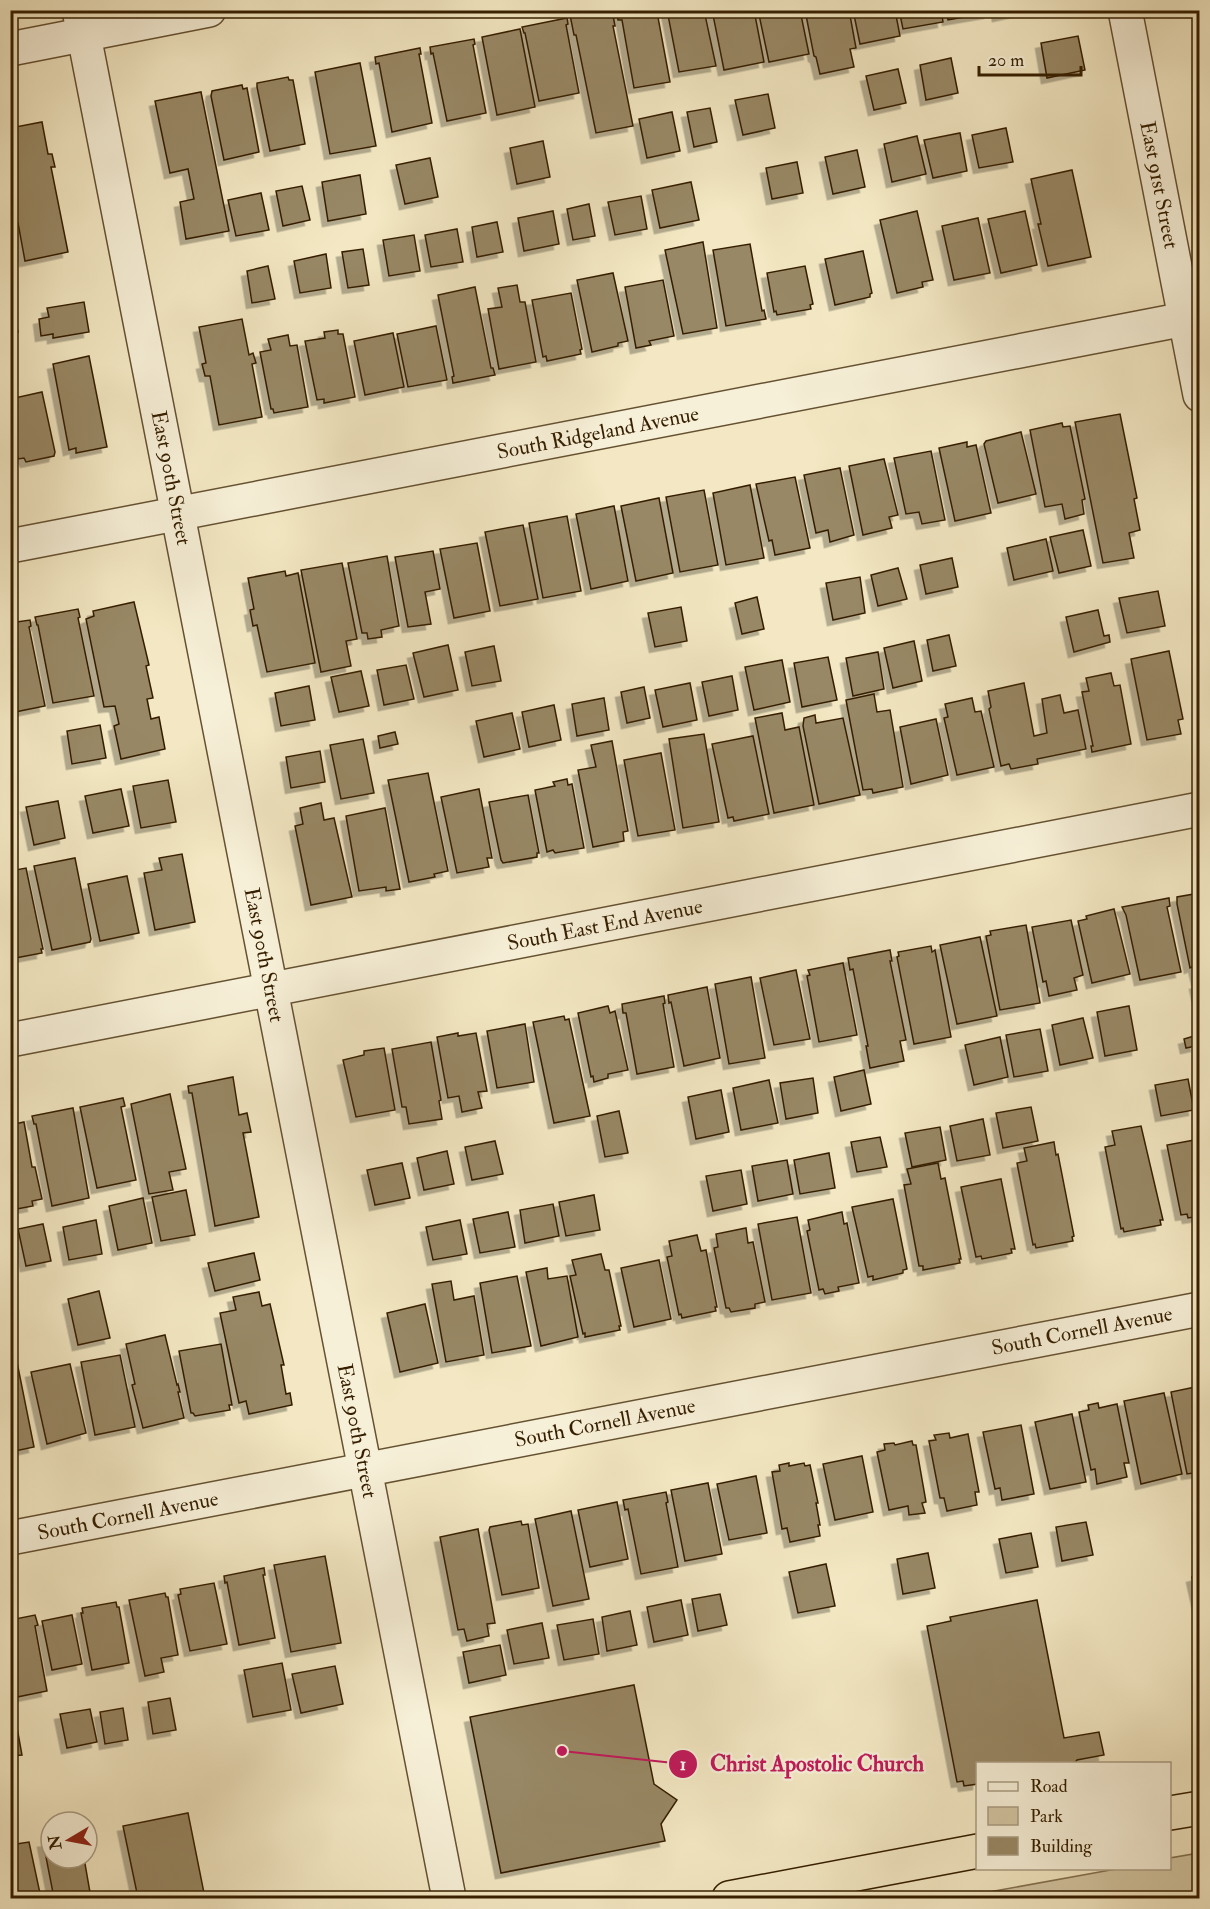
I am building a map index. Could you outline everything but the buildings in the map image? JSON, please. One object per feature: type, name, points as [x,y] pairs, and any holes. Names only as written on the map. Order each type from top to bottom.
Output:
[{"type":"highway","points":[[1171,1813],[1200,1808]]},
{"type":"highway","points":[[729,1899],[976,1851]]},
{"type":"street","points":[[10,49],[82,23],[209,10]]},
{"type":"street","name":"East 91st Street","points":[[1125,10],[1200,395]]},
{"type":"street","name":"East 90th Street","points":[[82,23],[364,1470],[411,1695],[449,1899]]},
{"type":"street","name":"South Ridgeland Avenue","points":[[10,546],[1185,319]]},
{"type":"street","name":"South East End Avenue","points":[[10,1040],[1200,809]]},
{"type":"street","name":"South Cornell Avenue","points":[[10,1538],[1200,1309]]},
{"type":"green space","points":[[1199,1853],[1199,1898],[956,1898],[1110,1870],[1171,1870],[1171,1858]]},
{"type":"place","name":"Christ Apostolic Church","points":[[562,1751]]}]
